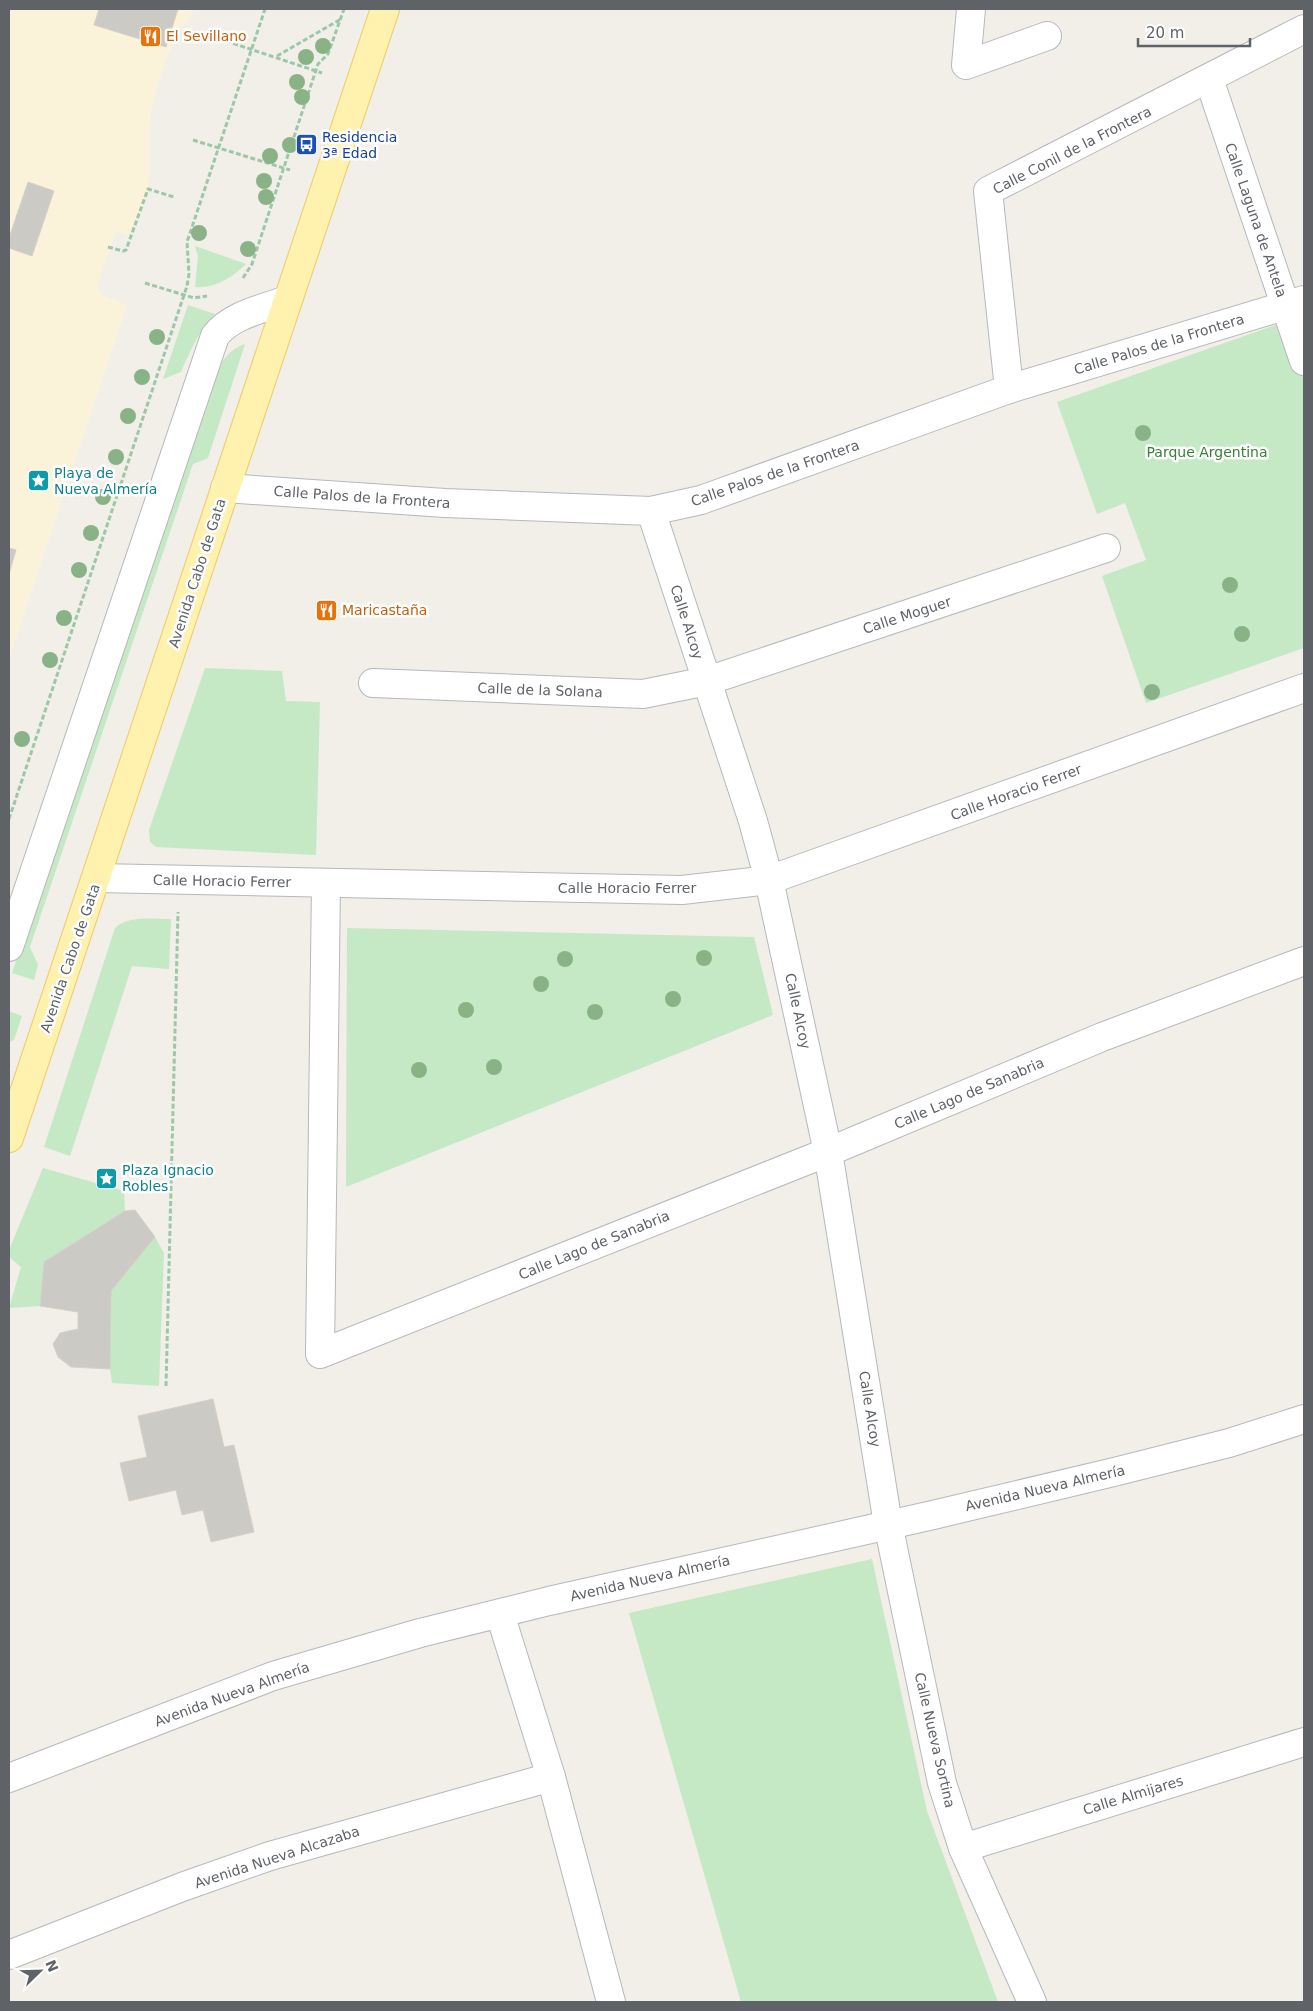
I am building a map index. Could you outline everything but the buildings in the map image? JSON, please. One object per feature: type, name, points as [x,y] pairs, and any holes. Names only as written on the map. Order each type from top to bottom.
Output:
[{"type":"main road","name":"Avenida Cabo de Gata","points":[[9,1138],[385,9]]},
{"type":"street","points":[[971,9],[966,65],[1047,36]]},
{"type":"street","name":"Calle Conil de la Frontera","points":[[1009,389],[988,191],[1304,29]]},
{"type":"street","name":"Calle Laguna de Antela","points":[[1209,79],[1295,303],[1304,361]]},
{"type":"street","points":[[9,947],[215,336],[222,326],[230,321],[287,300]]},
{"type":"street","name":"Calle Palos de la Frontera","points":[[225,488],[445,503],[651,511],[701,500],[1009,389],[1295,303]]},
{"type":"street","name":"Calle Alcoy","points":[[651,511],[753,821],[769,880],[828,1152],[888,1524]]},
{"type":"street","name":"Calle Moguer","points":[[707,681],[1106,548]]},
{"type":"street","name":"Calle de la Solana","points":[[373,683],[644,694],[707,681]]},
{"type":"street","name":"Calle Horacio Ferrer","points":[[96,878],[682,890],[769,880],[1304,688]]},
{"type":"street","name":"Calle Lago de Sanabria","points":[[326,883],[320,1354],[828,1152],[1102,1037],[1304,961]]},
{"type":"street","name":"Avenida Nueva Almería","points":[[9,1778],[273,1676],[420,1633],[549,1600],[888,1524],[1229,1443],[1304,1418]]},
{"type":"street","name":"Calle Nueva Sortina","points":[[888,1524],[942,1783],[963,1848],[1032,2002]]},
{"type":"street","points":[[500,1614],[551,1777],[611,2002]]},
{"type":"street","name":"Calle Almijares","points":[[963,1848],[1304,1742]]},
{"type":"street","name":"Avenida Nueva Alcazaba","points":[[9,1955],[182,1887],[270,1856],[551,1777]]},
{"type":"path","points":[[9,819],[184,296],[189,274],[187,242],[265,9]]},
{"type":"path","points":[[252,264],[318,64],[328,54],[344,9]]},
{"type":"path","points":[[276,57],[341,19]]},
{"type":"path","points":[[226,41],[322,73]]},
{"type":"path","points":[[192,140],[290,170]]},
{"type":"path","points":[[108,247],[126,250],[148,189],[174,196]]},
{"type":"path","points":[[145,283],[184,296]]},
{"type":"path","points":[[166,1386],[179,879]]},
{"type":"green space","points":[[195,246],[246,264],[223,281],[209,286],[195,287],[198,256]]},
{"type":"green space","points":[[188,305],[215,314],[191,349],[181,372],[163,379]]},
{"type":"green space","name":"Parque Argentina","points":[[1304,315],[1304,648],[1146,703],[1102,576],[1146,560],[1125,503],[1097,514],[1057,402]]},
{"type":"green space","points":[[245,344],[208,458],[193,464],[30,947],[38,965],[34,980],[12,973],[213,378],[225,358]]},
{"type":"green space","points":[[205,668],[282,671],[286,701],[320,702],[316,855],[156,847],[150,842],[149,830]]},
{"type":"green space","points":[[134,919],[171,919],[169,969],[132,966],[70,1156],[44,1147],[115,928]]},
{"type":"green space","points":[[347,928],[754,937],[773,1015],[346,1187]]},
{"type":"green space","points":[[9,1011],[22,1016],[14,1040],[9,1042]]},
{"type":"green space","points":[[43,1168],[124,1191],[125,1211],[44,1262],[40,1306],[9,1308],[21,1267],[9,1257],[9,1250]]},
{"type":"green space","points":[[155,1237],[164,1253],[159,1386],[112,1383],[110,1369],[111,1291]]},
{"type":"green space","points":[[872,1559],[927,1811],[998,2002],[741,2002],[629,1613]]},
{"type":"sand","name":"Playa de Nueva Almería","points":[[9,9],[195,9],[171,48],[152,108],[149,140],[149,181],[145,201],[129,235],[116,231],[99,281],[98,288],[101,295],[127,305],[9,658]]},
{"type":"place","name":"El Sevillano","points":[[150,36]]},
{"type":"place","name":"Residencia 3ª Edad","points":[[306,145]]},
{"type":"place","name":"Playa de Nueva Almería","points":[[38,481]]},
{"type":"place","name":"Maricastaña","points":[[326,610]]},
{"type":"place","name":"Plaza Ignacio Robles","points":[[106,1178]]}]
